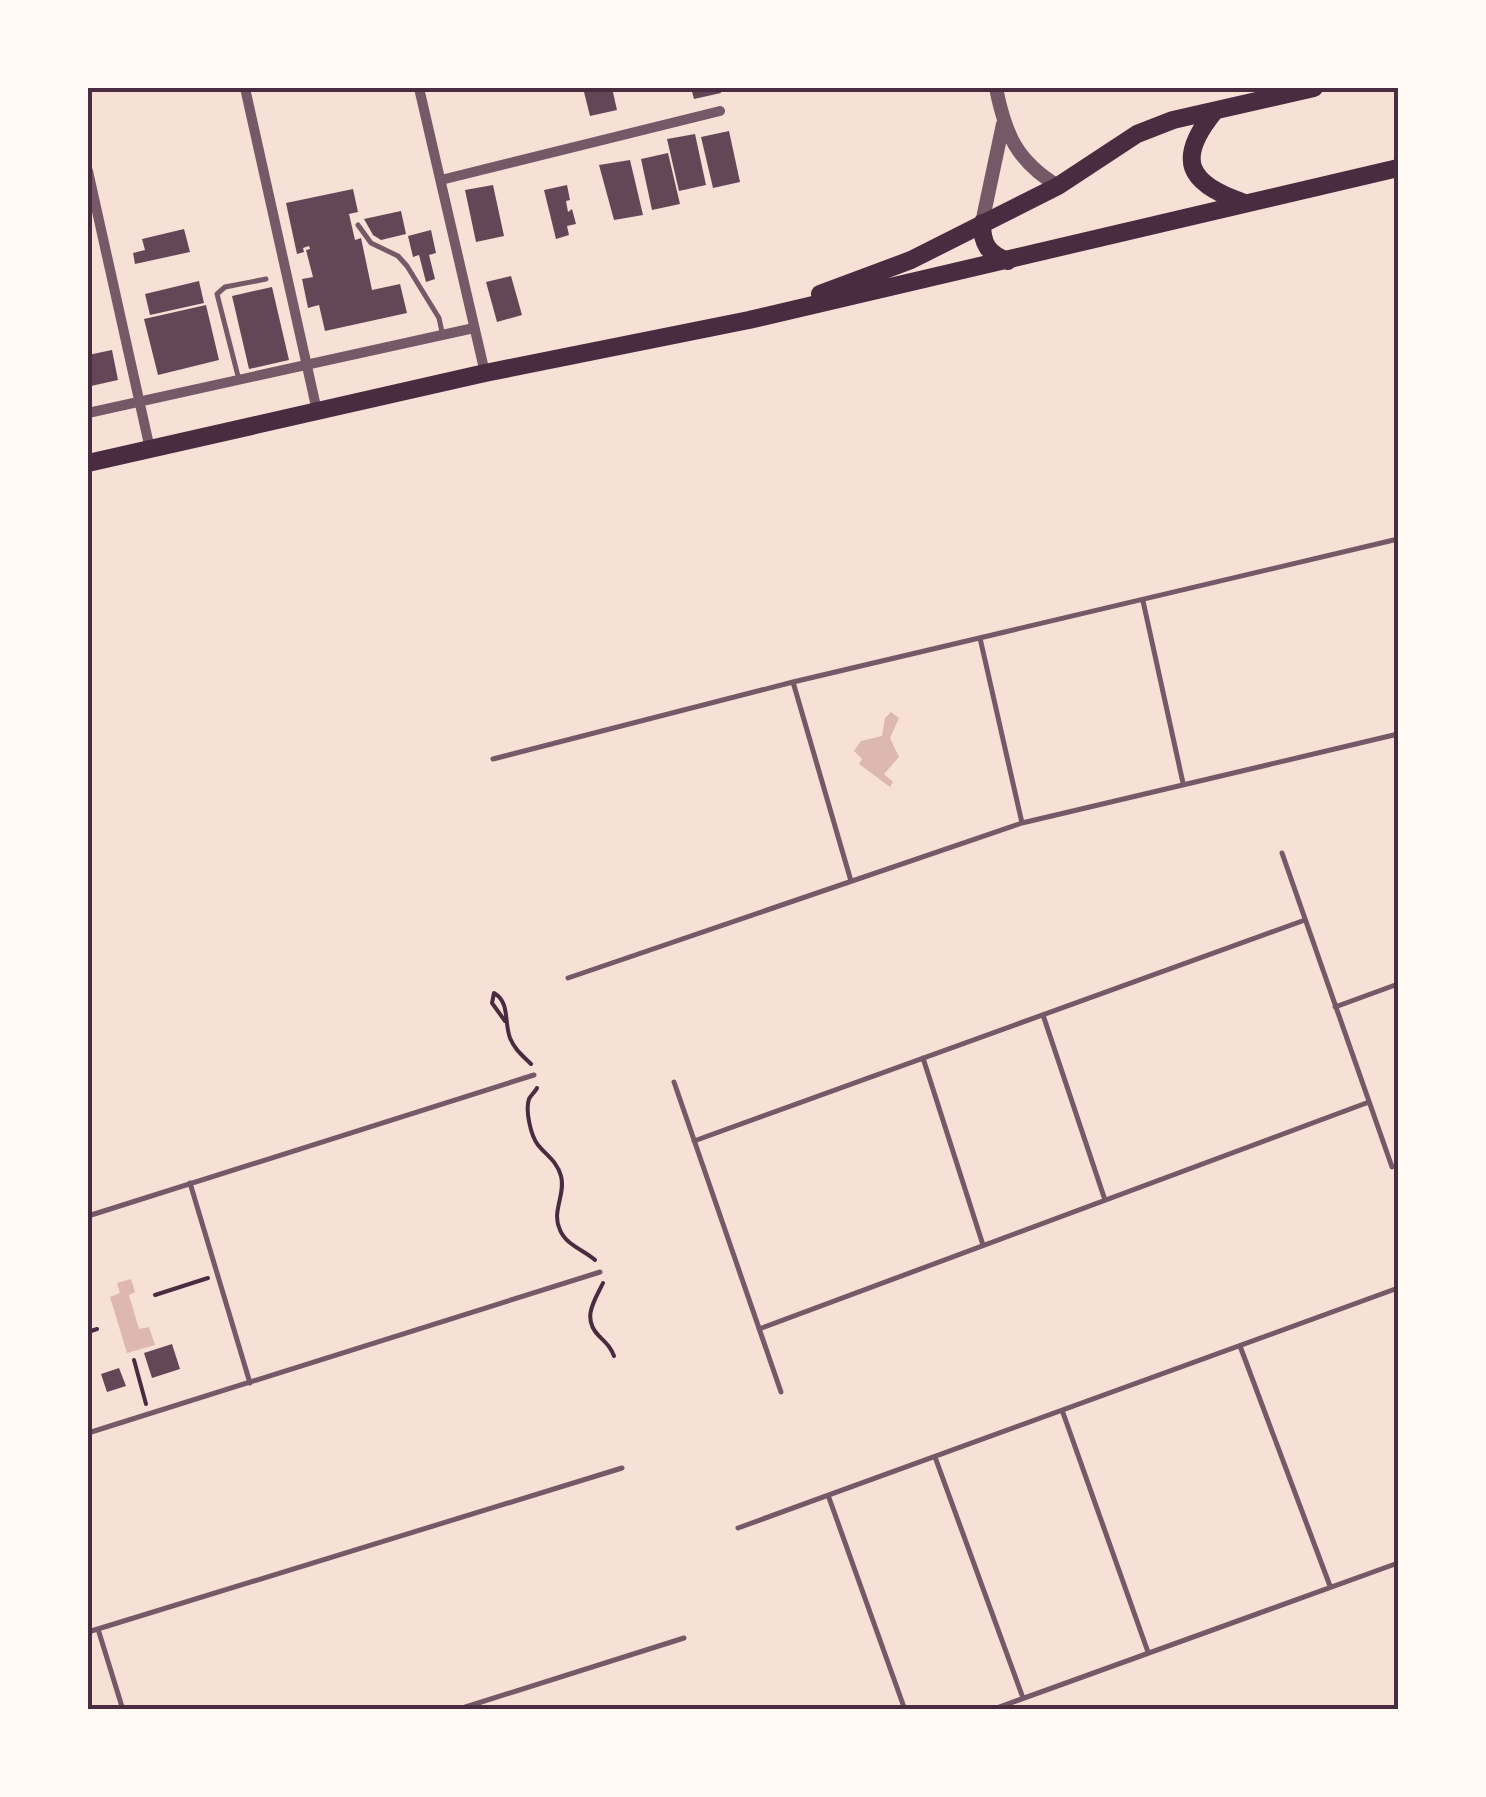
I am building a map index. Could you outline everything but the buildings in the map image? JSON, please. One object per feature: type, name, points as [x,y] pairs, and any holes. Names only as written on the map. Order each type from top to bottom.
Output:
[{"type":"main road","points":[[750,320],[911,260],[1058,186],[1137,134],[1173,120],[1314,88]]},
{"type":"main road","points":[[1214,112],[1195,139],[1193,170],[1207,187],[1244,202]]},
{"type":"main road","points":[[88,463],[485,374],[750,320],[1398,168]]},
{"type":"main road","points":[[982,223],[986,245],[996,256],[1008,261]]},
{"type":"street","points":[[245,88],[318,411]]},
{"type":"street","points":[[420,88],[485,374]]},
{"type":"street","points":[[996,88],[1003,124],[1028,164],[1058,186]]},
{"type":"street","points":[[441,180],[720,110]]},
{"type":"street","points":[[982,223],[1003,124]]},
{"type":"street","points":[[88,171],[150,449]]},
{"type":"street","points":[[88,413],[474,328]]},
{"type":"lane","points":[[358,224],[372,243],[398,256],[407,266],[439,318],[443,335]]},
{"type":"lane","points":[[239,380],[217,294],[225,288],[266,279]]},
{"type":"lane","points":[[493,758],[793,682],[1398,539]]},
{"type":"lane","points":[[1143,601],[1183,784]]},
{"type":"lane","points":[[980,638],[1022,823]]},
{"type":"lane","points":[[793,682],[852,881]]},
{"type":"lane","points":[[568,978],[1022,823],[1398,734]]},
{"type":"lane","points":[[1282,854],[1392,1167]]},
{"type":"lane","points":[[694,1141],[1305,920]]},
{"type":"lane","points":[[1336,1006],[1398,984]]},
{"type":"lane","points":[[1043,1014],[1105,1200]]},
{"type":"lane","points":[[922,1058],[983,1245]]},
{"type":"lane","points":[[88,1216],[534,1075]]},
{"type":"lane","points":[[674,1082],[780,1392]]},
{"type":"lane","points":[[759,1329],[1369,1102]]},
{"type":"lane","points":[[190,1183],[250,1383]]},
{"type":"lane","points":[[88,1433],[600,1272]]},
{"type":"lane","points":[[738,1528],[1398,1288]]},
{"type":"lane","points":[[1240,1346],[1331,1588]]},
{"type":"lane","points":[[1062,1410],[1148,1653]]},
{"type":"lane","points":[[934,1456],[1023,1698]]},
{"type":"lane","points":[[88,1632],[622,1468]]},
{"type":"lane","points":[[828,1495],[904,1710]]},
{"type":"lane","points":[[990,1710],[1398,1563]]},
{"type":"lane","points":[[98,1629],[122,1710]]},
{"type":"lane","points":[[456,1710],[684,1638]]},
{"type":"path","points":[[505,1020],[492,1003],[494,993],[504,1002],[505,1020],[516,1051],[530,1062],[534,1075],[538,1090],[530,1096],[528,1116],[536,1143],[546,1151],[561,1177],[562,1193],[556,1211],[560,1232],[598,1264],[604,1284],[590,1318],[594,1330],[610,1345],[614,1356]]},
{"type":"path","points":[[155,1294],[218,1274]]},
{"type":"path","points":[[88,1332],[97,1329]]},
{"type":"path","points":[[134,1360],[149,1414]]},
{"type":"shaded area","points":[[891,712],[899,718],[890,738],[899,757],[884,774],[893,782],[890,787],[859,764],[862,759],[854,751],[861,741],[882,736],[885,718]]},
{"type":"shaded area","points":[[131,1279],[135,1292],[129,1295],[139,1329],[149,1327],[155,1345],[127,1353],[110,1297],[120,1293],[117,1283]]}]
